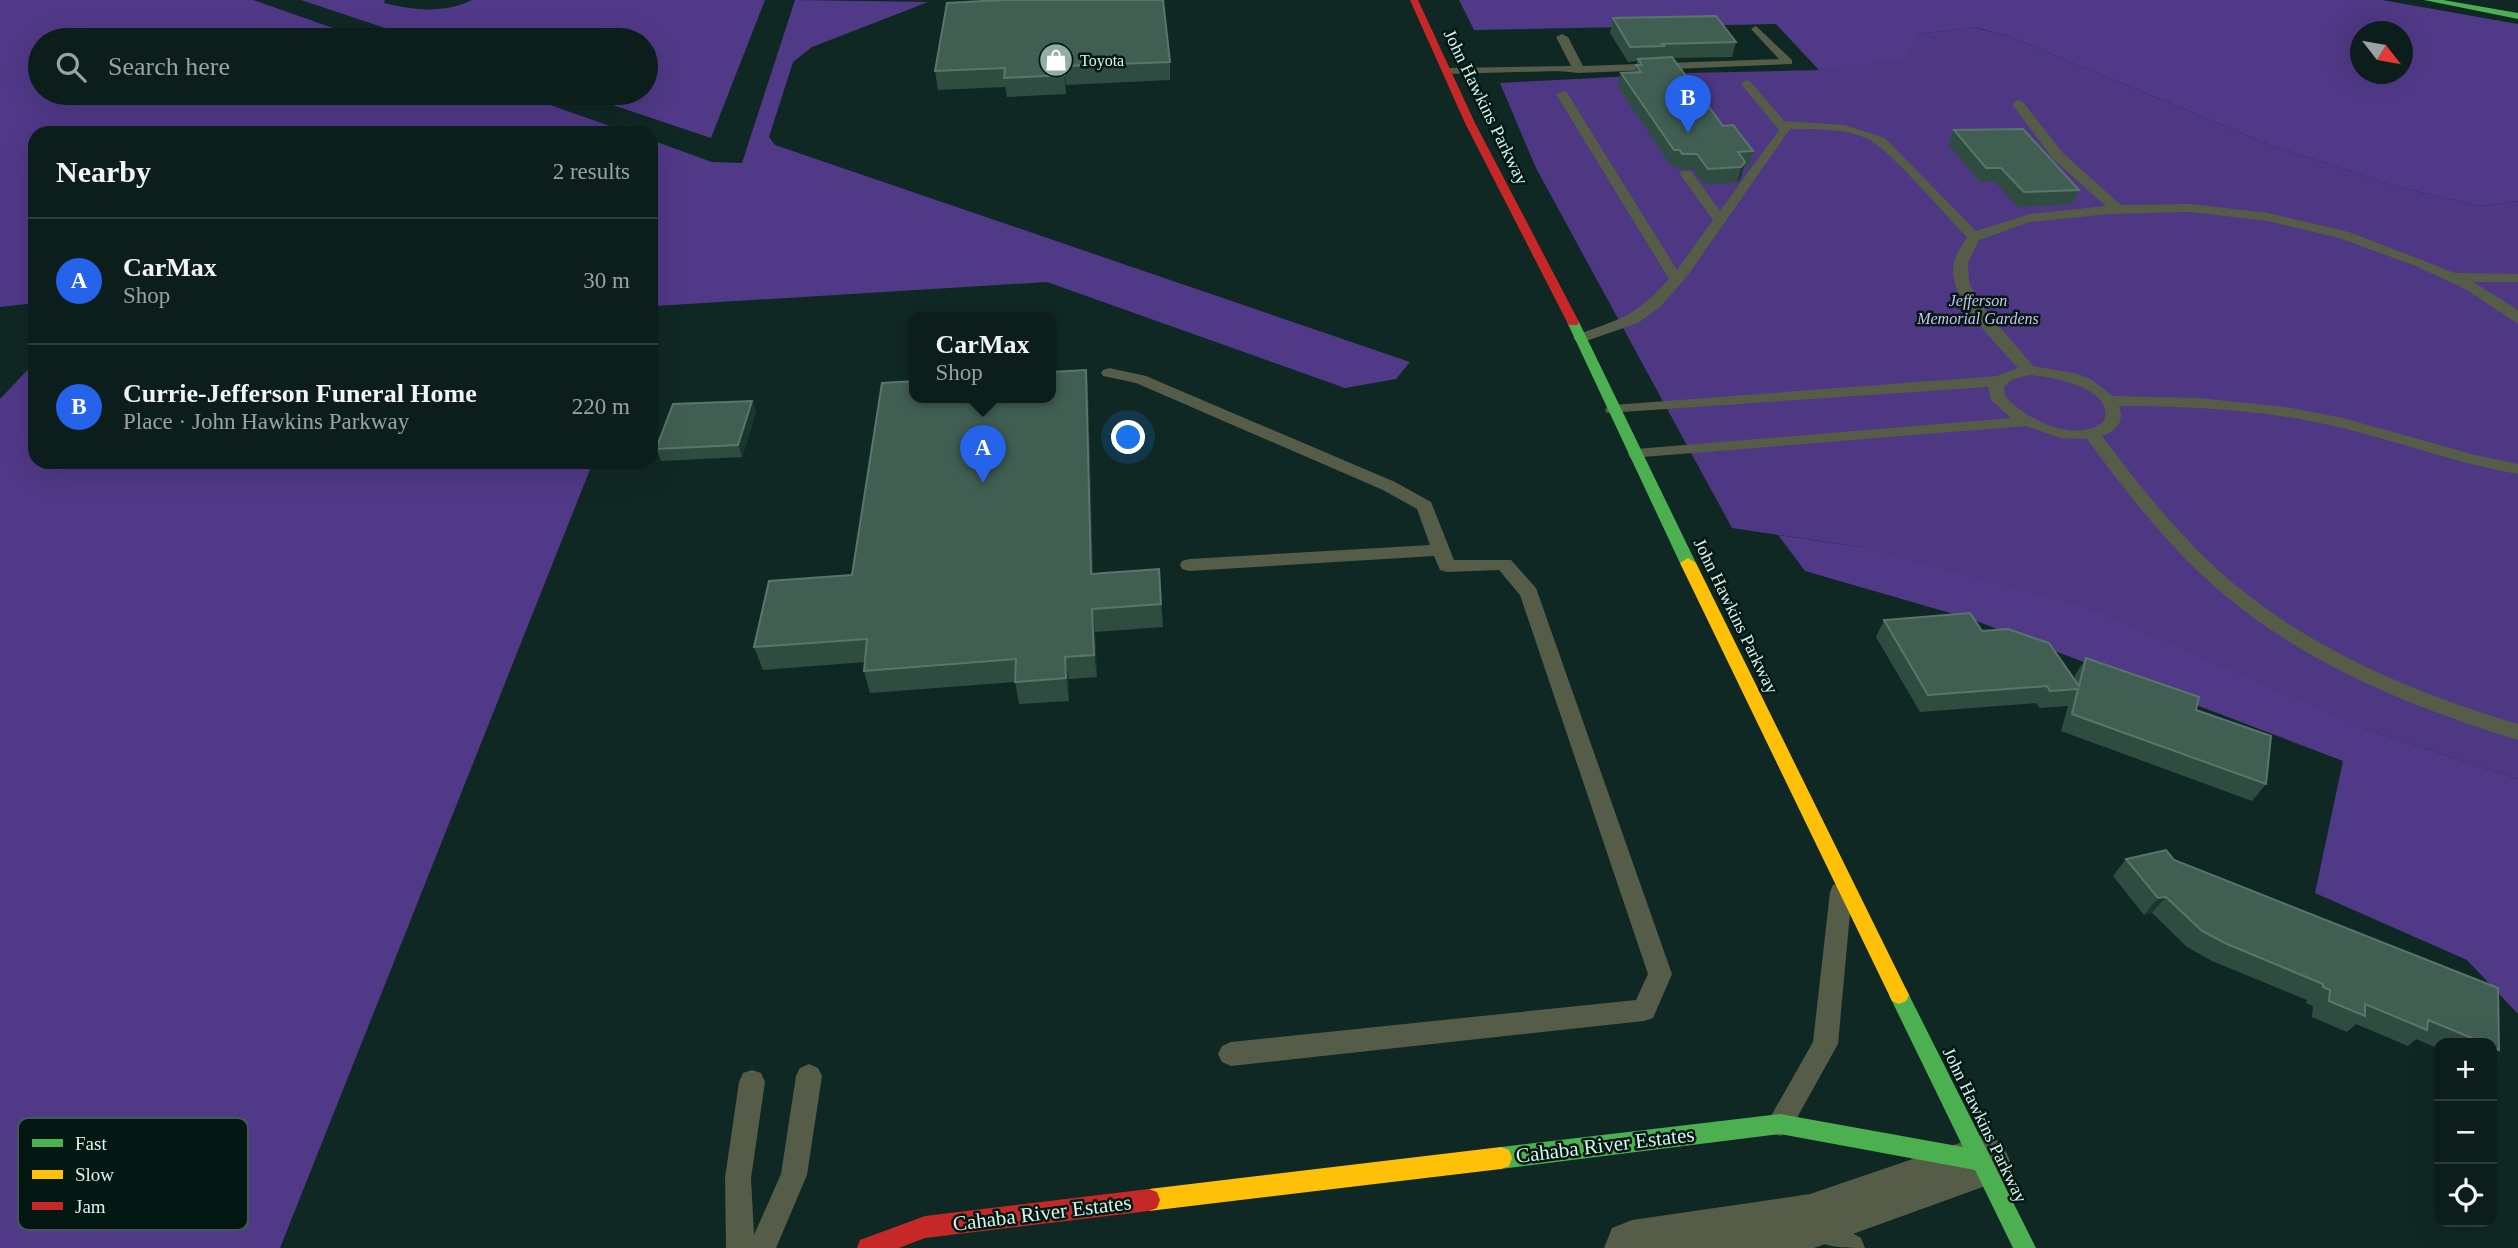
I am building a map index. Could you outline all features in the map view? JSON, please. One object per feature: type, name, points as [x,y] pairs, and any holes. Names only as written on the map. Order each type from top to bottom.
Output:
[{"type":"main road","name":"John Hawkins Parkway","points":[[1414,0],[1470,123],[1581,338],[1842,881],[2025,1248]]},
{"type":"main road","points":[[2428,0],[2518,16]]},
{"type":"main road","name":"Cahaba River Estates","points":[[868,1248],[925,1227],[1780,1125],[1983,1161]]},
{"type":"street","points":[[1632,1248],[1830,1235],[1983,1161]]},
{"type":"lane","points":[[1448,71],[1558,68],[1579,70],[1788,62],[1756,29]]},
{"type":"lane","points":[[1562,37],[1579,70]]},
{"type":"lane","points":[[1581,338],[1633,320],[1654,304],[1676,279],[1785,130],[1746,85]]},
{"type":"lane","points":[[1562,94],[1676,279]]},
{"type":"lane","points":[[2018,104],[2058,156],[2118,209]]},
{"type":"lane","points":[[1781,125],[1842,128],[1881,141],[1974,237]]},
{"type":"lane","points":[[1686,174],[1720,220]]},
{"type":"lane","points":[[2028,370],[1968,297],[1960,281],[1962,258],[1974,237],[2019,220],[2118,209],[2198,206],[2295,220],[2390,250],[2454,277],[2518,319]]},
{"type":"lane","points":[[2454,277],[2518,278]]},
{"type":"lane","points":[[1614,410],[2000,381],[2013,373],[2028,370],[2066,374],[2091,386],[2110,401],[2115,412],[2114,422],[2106,430],[2092,435],[2054,433],[2024,422],[2004,407],[1997,397],[2000,381]]},
{"type":"lane","points":[[1109,373],[1140,379],[1389,485],[1425,506],[1447,566],[1504,564],[1529,593],[1660,974],[1644,1010],[1231,1054]]},
{"type":"lane","points":[[2110,401],[2193,403],[2301,415],[2342,423],[2448,454],[2518,469]]},
{"type":"lane","points":[[1636,454],[2024,422]]},
{"type":"lane","points":[[2092,435],[2145,505],[2214,575],[2260,612],[2311,645],[2361,672],[2433,704],[2518,732]]},
{"type":"lane","points":[[1189,565],[1441,550]]},
{"type":"lane","points":[[1780,1125],[1825,1044],[1842,881]]},
{"type":"lane","points":[[762,1248],[794,1175],[809,1076]]},
{"type":"lane","points":[[740,1248],[738,1178],[752,1082]]},
{"type":"green space","name":"Jefferson Memorial Gardens","points":[[1974,27],[2011,37],[2273,146],[2399,187],[2480,206],[2518,201],[2518,779],[2365,729],[1860,547],[1732,528],[1536,168],[1500,83],[1688,73],[1819,70],[1917,34]]},
{"type":"shaded area","points":[[0,0],[253,0],[333,28],[28,28],[28,105],[550,105],[610,126],[28,126],[28,304],[0,307]]},
{"type":"shaded area","points":[[301,0],[385,0],[384,3],[417,9],[439,9],[472,0],[765,0],[711,138],[613,105],[658,105],[658,28],[385,28]]},
{"type":"shaded area","points":[[795,0],[928,2],[812,47],[793,62],[769,137],[775,145],[1410,362],[1396,379],[1345,388],[1047,282],[658,306],[658,143],[712,162],[742,163]]},
{"type":"shaded area","points":[[1459,0],[2382,0],[2518,24],[2518,201],[2480,206],[2399,187],[2273,146],[2011,37],[1975,27],[1917,34],[1905,58],[1819,70],[1776,24],[1474,30]]},
{"type":"shaded area","points":[[28,369],[28,469],[590,469],[280,1248],[0,1248],[0,399]]},
{"type":"shaded area","points":[[1778,535],[1860,547],[2090,609],[2365,729],[2518,779],[2518,1014],[2467,960],[2315,893],[2343,761],[1971,619],[1805,571]]},
{"type":"building","name":"Toyota","points":[[1002,0],[1163,0],[1170,62],[1064,66],[1064,75],[1004,78],[1005,68],[935,71],[947,3]]},
{"type":"building","points":[[1716,16],[1736,42],[1630,47],[1613,18]]},
{"type":"building","points":[[1672,57],[1723,126],[1733,125],[1753,151],[1738,152],[1745,162],[1741,167],[1708,169],[1697,154],[1682,154],[1680,150],[1674,150],[1621,73],[1641,72],[1636,65],[1642,65],[1638,59]]},
{"type":"building","points":[[2023,129],[2079,190],[2024,192],[2001,168],[1986,168],[1954,130]]},
{"type":"building","points":[[1086,370],[1091,574],[1159,569],[1161,604],[1092,609],[1094,655],[1065,657],[1066,678],[1015,682],[1016,659],[864,671],[867,639],[754,647],[769,581],[852,575],[882,383],[909,381],[909,403],[1056,403],[1056,372]]},
{"type":"building","points":[[752,401],[738,445],[658,449],[673,404]]},
{"type":"building","points":[[1970,613],[1982,631],[2008,629],[2049,643],[2079,686],[2086,658],[2199,697],[2196,710],[2271,736],[2266,784],[2072,714],[2078,689],[2050,691],[2047,686],[1928,695],[1884,620]]},
{"type":"building","points":[[2166,850],[2174,860],[2498,988],[2499,1050],[2497,1038],[2472,1038],[2428,1020],[2427,1030],[2365,1004],[2365,1016],[2329,1001],[2330,990],[2323,987],[2323,984],[2202,931],[2166,897],[2158,898],[2126,859]]},
{"type":"traffic: fast","points":[[2428,0],[2518,16]]},
{"type":"traffic: fast","points":[[1573,322],[1688,563]]},
{"type":"traffic: fast","points":[[1899,995],[2025,1248]]},
{"type":"traffic: fast","points":[[1501,1158],[1780,1124],[1983,1161]]},
{"type":"traffic: slow","points":[[1688,563],[1899,995]]},
{"type":"traffic: slow","points":[[1149,1200],[1501,1158]]},
{"type":"traffic: jam","points":[[1414,0],[1470,123],[1573,322]]},
{"type":"traffic: jam","points":[[868,1248],[925,1227],[1149,1200]]},
{"type":"place","name":"Toyota","points":[[1056,60]]},
{"type":"place","name":"Currie-Jefferson Funeral Home","points":[[1688,133]]},
{"type":"place","name":"CarMax","points":[[983,483]]}]
